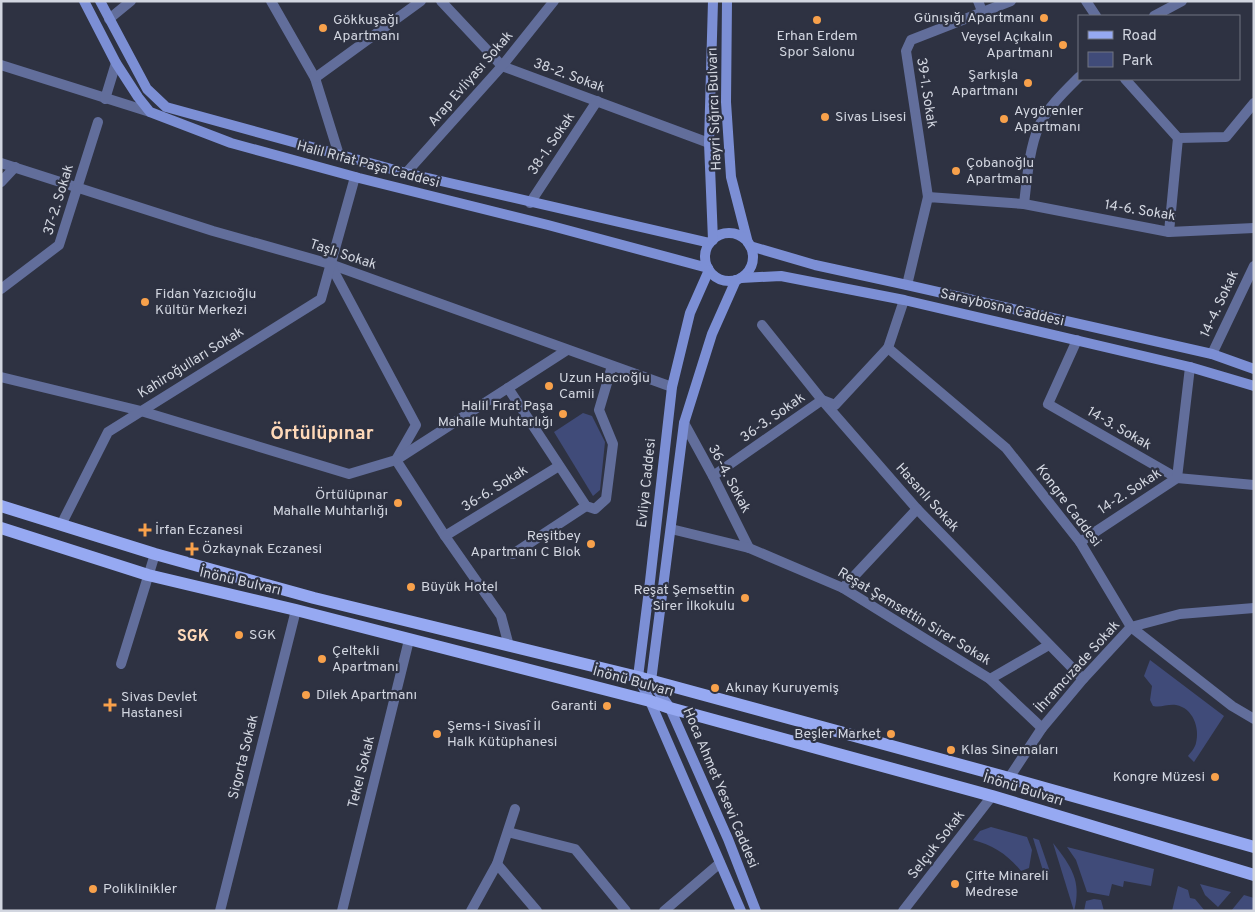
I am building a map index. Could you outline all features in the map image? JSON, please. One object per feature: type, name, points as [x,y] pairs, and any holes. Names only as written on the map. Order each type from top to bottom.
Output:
[{"type":"main road","points":[[84,1],[116,63],[150,112]]},
{"type":"main road","name":"Halil Rıfat Paşa Caddesi","points":[[100,1],[147,88],[166,107],[406,173],[712,242]]},
{"type":"main road","name":"Hayri Sığırcı Bulvarı","points":[[712,242],[709,143],[714,1]]},
{"type":"main road","name":"Hayri Sığırcı Bulvarı","points":[[727,1],[726,102],[731,177],[749,244]]},
{"type":"main road","name":"Halil Rıfat Paşa Caddesi","points":[[150,112],[231,143],[355,177],[548,225],[709,269]]},
{"type":"main road","points":[[723,234],[741,237],[749,244],[753,255],[752,264],[748,272],[738,279],[730,281],[720,280],[709,269],[706,253],[712,242],[723,234]]},
{"type":"main road","name":"Saraybosna Caddesi","points":[[749,244],[815,265],[908,284],[1212,354],[1254,369]]},
{"type":"main road","name":"Evliya Caddesi","points":[[638,677],[672,387],[690,313],[709,269]]},
{"type":"main road","name":"Saraybosna Caddesi","points":[[738,279],[781,276],[904,300],[1190,367],[1254,386]]},
{"type":"main road","name":"Evliya Caddesi","points":[[651,680],[684,424],[712,334],[738,279]]},
{"type":"main road","name":"İnönü Bulvarı","points":[[1,506],[155,554],[314,598],[651,680],[1009,778],[1254,848]]},
{"type":"main road","name":"İnönü Bulvarı","points":[[1,528],[148,575],[296,610],[650,701],[992,796],[1254,875]]},
{"type":"main road","points":[[638,677],[650,701]]},
{"type":"main road","name":"Hoca Ahmet Yesevi Caddesi","points":[[651,680],[670,708],[728,839],[756,911]]},
{"type":"main road","name":"Hoca Ahmet Yesevi Caddesi","points":[[650,701],[741,911]]},
{"type":"street","points":[[109,19],[130,1]]},
{"type":"street","points":[[271,1],[315,78],[339,155]]},
{"type":"street","points":[[315,78],[421,1]]},
{"type":"street","name":"38-2. Sokak","points":[[441,1],[502,66],[709,143]]},
{"type":"street","name":"Arap Evliyası Sokak","points":[[406,173],[502,66],[554,1]]},
{"type":"street","name":"39-1. Sokak","points":[[928,197],[906,52],[911,40],[980,6],[1011,1]]},
{"type":"street","points":[[1086,1],[1095,15]]},
{"type":"street","points":[[1156,15],[1182,1]]},
{"type":"street","points":[[105,99],[116,63]]},
{"type":"street","points":[[1,65],[150,112]]},
{"type":"street","points":[[1024,204],[1028,165],[1039,126],[1058,97],[1078,78]]},
{"type":"street","points":[[1126,80],[1178,138],[1169,232]]},
{"type":"street","name":"38-1. Sokak","points":[[530,202],[597,101]]},
{"type":"street","points":[[1178,138],[1226,137],[1252,108]]},
{"type":"street","name":"37-2. Sokak","points":[[1,289],[59,245],[98,122]]},
{"type":"street","name":"Taşlı Sokak","points":[[1,163],[213,231],[330,264],[672,387]]},
{"type":"street","points":[[1,182],[15,167]]},
{"type":"street","name":"Kahiroğulları Sokak","points":[[60,525],[108,432],[321,299],[355,177]]},
{"type":"street","points":[[908,284],[928,197]]},
{"type":"street","name":"14-6. Sokak","points":[[928,197],[1024,204],[1169,232],[1254,228]]},
{"type":"street","points":[[330,264],[416,425],[396,460]]},
{"type":"street","name":"14-4. Sokak","points":[[1212,354],[1254,266]]},
{"type":"street","points":[[888,348],[904,300]]},
{"type":"street","name":"Hasanlı Sokak","points":[[762,325],[822,400],[917,509],[1083,679]]},
{"type":"street","name":"14-3. Sokak","points":[[1077,340],[1048,404],[1176,478]]},
{"type":"street","name":"36-3. Sokak","points":[[713,476],[822,400],[836,404],[888,348]]},
{"type":"street","name":"Kongre Caddesi","points":[[888,348],[1006,448],[1080,542],[1131,627],[1232,706],[1254,719]]},
{"type":"street","points":[[1,377],[141,411],[348,474],[396,460],[567,350]]},
{"type":"street","points":[[513,554],[606,499],[613,444],[599,410],[612,366]]},
{"type":"street","name":"14-2. Sokak","points":[[1080,542],[1176,478],[1190,367]]},
{"type":"street","points":[[508,388],[559,466],[591,507]]},
{"type":"street","name":"36-4. Sokak","points":[[684,424],[713,476],[749,548]]},
{"type":"street","points":[[396,460],[445,536],[501,616],[509,646]]},
{"type":"street","name":"36-6. Sokak","points":[[445,536],[559,466]]},
{"type":"street","points":[[1176,478],[1254,485]]},
{"type":"street","points":[[843,588],[917,509]]},
{"type":"street","name":"Reşat Şemsettin Sirer Sokak","points":[[671,529],[749,548],[843,588],[990,679],[1042,728]]},
{"type":"street","points":[[121,664],[155,554]]},
{"type":"street","name":"İhramcızade Sokak","points":[[1009,778],[1042,728],[1083,679],[1131,627],[1180,614],[1254,608]]},
{"type":"street","name":"Sigorta Sokak","points":[[220,911],[296,610]]},
{"type":"street","name":"Tekel Sokak","points":[[342,911],[409,640]]},
{"type":"street","points":[[990,679],[1049,645]]},
{"type":"street","name":"Selçuk Sokak","points":[[903,911],[992,796]]},
{"type":"street","points":[[471,911],[497,864],[515,809]]},
{"type":"street","points":[[508,832],[574,849],[626,911]]},
{"type":"street","points":[[664,911],[720,863]]},
{"type":"street","points":[[497,864],[536,911]]},
{"type":"green space","points":[[583,413],[592,416],[605,442],[600,490],[593,496],[554,432]]},
{"type":"green space","points":[[1150,660],[1224,716],[1194,762],[1188,756],[1195,747],[1197,737],[1194,719],[1187,710],[1176,705],[1153,706],[1150,700],[1152,686],[1144,676]]},
{"type":"green space","points":[[991,827],[1027,837],[1032,850],[1029,868],[1021,871],[1000,851],[973,840],[980,831]]},
{"type":"green space","points":[[1033,838],[1039,840],[1050,872],[1044,874]]},
{"type":"green space","points":[[1053,843],[1070,867],[1076,882],[1077,891],[1074,911]]},
{"type":"green space","points":[[1067,847],[1154,869],[1151,886],[1124,881],[1123,887],[1112,884],[1109,896],[1087,892],[1076,860]]},
{"type":"green space","points":[[1200,884],[1231,892],[1218,907],[1205,895]]},
{"type":"green space","points":[[1178,886],[1188,890],[1190,898],[1195,899],[1205,911],[1172,911]]},
{"type":"green space","points":[[1244,895],[1254,898],[1254,911],[1231,911]]},
{"type":"green space","points":[[1101,900],[1104,911],[1084,911],[1086,901]]},
{"type":"place","name":"Günışığı Apartmanı","points":[[1044,18]]},
{"type":"place","name":"Erhan Erdem Spor Salonu","points":[[817,20]]},
{"type":"place","name":"Gökkuşağı Apartmanı","points":[[323,28]]},
{"type":"place","name":"Veysel Açıkalın Apartmanı","points":[[1063,45]]},
{"type":"place","name":"Şarkışla Apartmanı","points":[[1028,83]]},
{"type":"place","name":"Sivas Lisesi","points":[[825,117]]},
{"type":"place","name":"Aygörenler Apartmanı","points":[[1004,119]]},
{"type":"place","name":"Çobanoğlu Apartmanı","points":[[956,171]]},
{"type":"place","name":"Fidan Yazıcıoğlu Kültür Merkezi","points":[[145,302]]},
{"type":"place","name":"Uzun Hacıoğlu Camii","points":[[549,386]]},
{"type":"place","name":"Halil Fırat Paşa Mahalle Muhtarlığı","points":[[563,414]]},
{"type":"place","name":"Örtülüpınar Mahalle Muhtarlığı","points":[[398,503]]},
{"type":"place","name":"İrfan Eczanesi","points":[[145,530]]},
{"type":"place","name":"Reşitbey Apartmanı C Blok","points":[[591,544]]},
{"type":"place","name":"Özkaynak Eczanesi","points":[[192,549]]},
{"type":"place","name":"Büyük Hotel","points":[[411,587]]},
{"type":"place","name":"Reşat Şemsettin Sirer İlkokulu","points":[[745,598]]},
{"type":"place","name":"SGK","points":[[239,635]]},
{"type":"place","name":"Çeltekli Apartmanı","points":[[322,659]]},
{"type":"place","name":"Akınay Kuruyemiş","points":[[715,688]]},
{"type":"place","name":"Dilek Apartmanı","points":[[306,695]]},
{"type":"place","name":"Sivas Devlet Hastanesi","points":[[110,705]]},
{"type":"place","name":"Garanti","points":[[607,706]]},
{"type":"place","name":"Şems-i Sivasî İl Halk Kütüphanesi","points":[[437,734]]},
{"type":"place","name":"Beşler Market","points":[[891,734]]},
{"type":"place","name":"Klas Sinemaları","points":[[951,750]]},
{"type":"place","name":"Kongre Müzesi","points":[[1215,777]]},
{"type":"place","name":"Çifte Minareli Medrese","points":[[955,884]]},
{"type":"place","name":"Poliklinikler","points":[[93,889]]},
{"type":"district","name":"Örtülüpınar","points":[[322,434]]},
{"type":"district","name":"SGK","points":[[193,637]]}]
